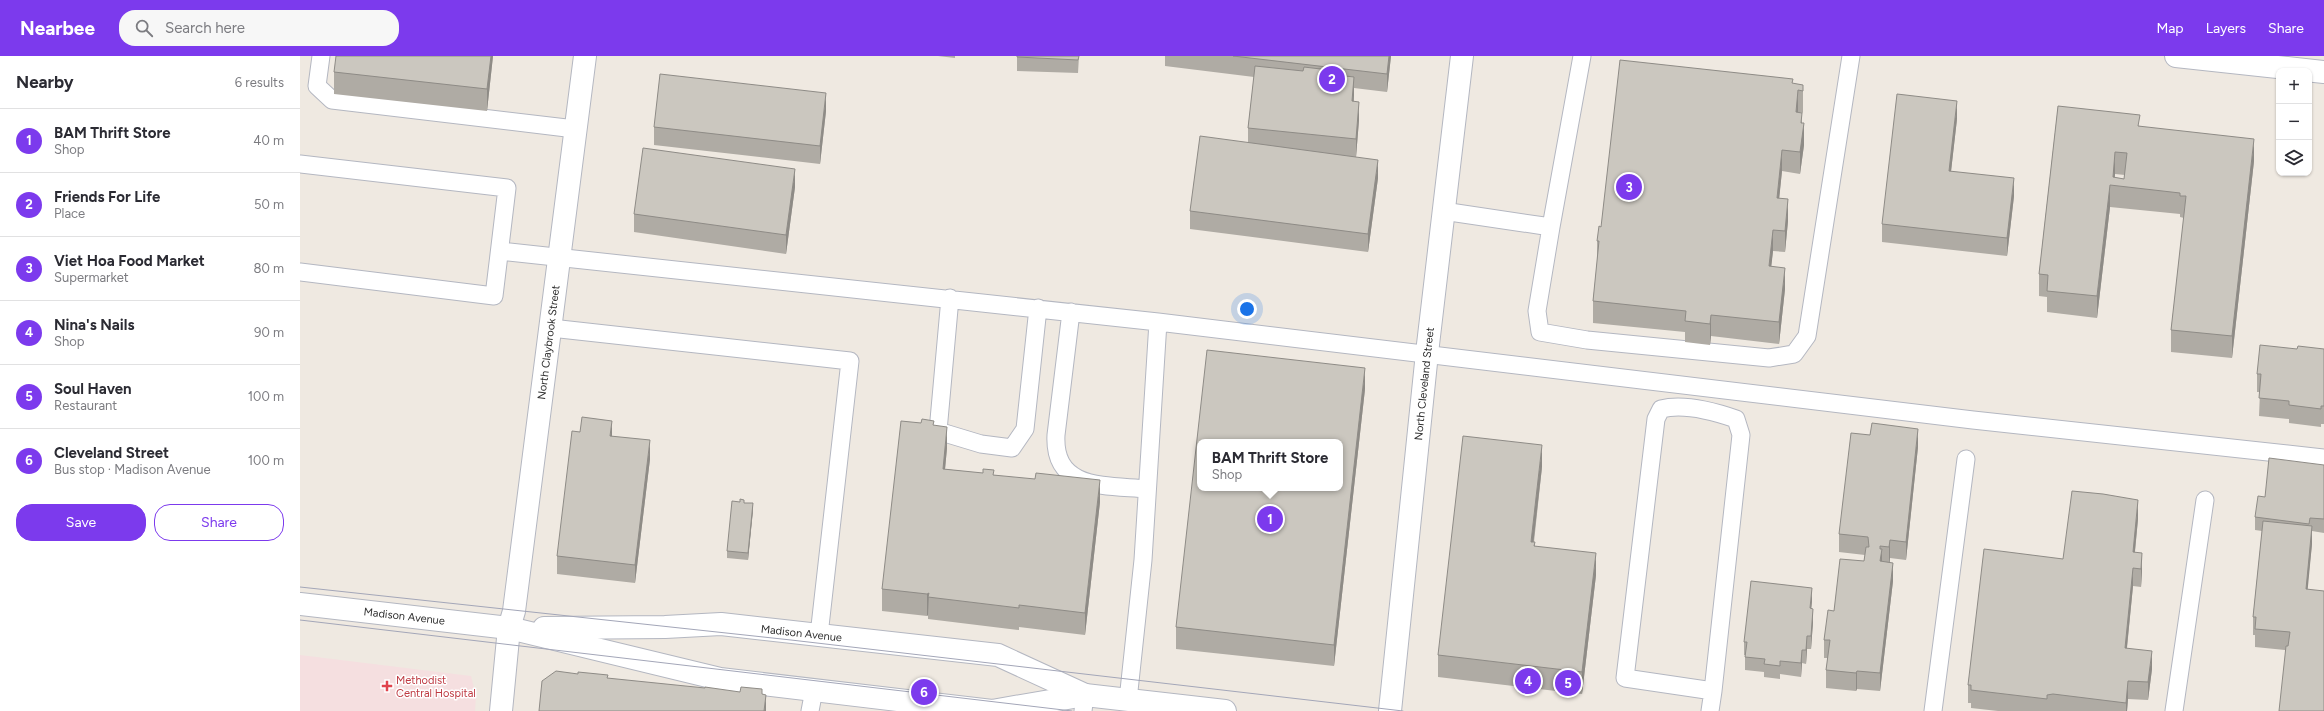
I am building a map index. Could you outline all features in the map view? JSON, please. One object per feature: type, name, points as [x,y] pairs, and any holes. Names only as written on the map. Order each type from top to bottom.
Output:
[{"type":"street","name":"North Claybrook Street","points":[[501,711],[509,628],[514,612],[551,328],[558,256],[585,56]]},
{"type":"street","name":"North Cleveland Street","points":[[1390,711],[1427,353],[1462,56]]},
{"type":"street","points":[[2176,56],[2324,72]]},
{"type":"street","name":"Madison Avenue","points":[[300,604],[509,628],[665,627],[721,624],[998,655],[1084,703]]},
{"type":"street","name":"Madison Avenue","points":[[509,628],[812,701],[992,711],[1128,700],[1225,711]]},
{"type":"lane","points":[[321,56],[317,86],[332,100],[575,129]]},
{"type":"lane","points":[[1582,56],[1537,311],[1540,332],[1587,340],[1769,358],[1794,354],[1807,336],[1851,56]]},
{"type":"lane","points":[[300,164],[507,188],[494,296],[300,272]]},
{"type":"lane","points":[[1443,211],[1551,227]]},
{"type":"lane","points":[[500,251],[950,298],[1427,353],[1972,420],[2324,458]]},
{"type":"lane","points":[[950,298],[938,431],[989,445],[1012,448],[1025,428],[1038,308]]},
{"type":"lane","points":[[1071,312],[1056,435],[1055,450],[1060,464],[1071,475],[1084,482],[1147,489]]},
{"type":"lane","points":[[1128,700],[1143,560],[1158,322]]},
{"type":"lane","points":[[551,328],[850,361],[819,635]]},
{"type":"lane","points":[[1710,711],[1713,691],[1741,435],[1736,420],[1720,414],[1674,406],[1661,409],[1656,420],[1625,678],[1713,691]]},
{"type":"lane","points":[[1933,711],[1966,459]]},
{"type":"lane","points":[[2174,711],[2205,500]]},
{"type":"shaded area","name":"Methodist Central Hospital","points":[[300,655],[471,676],[476,696],[475,711],[300,711]]},
{"type":"building","points":[[336,56],[491,56],[487,89],[334,72]]},
{"type":"building","points":[[1017,56],[1079,56],[1078,60]]},
{"type":"building","points":[[1233,56],[1389,56],[1387,74]]},
{"type":"building","points":[[1620,60],[1793,79],[1792,83],[1803,85],[1803,91],[1798,90],[1796,112],[1802,113],[1801,123],[1804,123],[1800,152],[1782,150],[1777,198],[1788,199],[1785,231],[1773,230],[1769,266],[1785,268],[1779,322],[1711,315],[1710,324],[1685,321],[1686,311],[1593,301],[1599,241],[1597,241],[1599,226],[1601,227]]},
{"type":"building","points":[[1255,66],[1303,71],[1304,67],[1329,70],[1328,74],[1354,77],[1352,101],[1359,102],[1356,139],[1248,128]]},
{"type":"building","points":[[660,74],[826,93],[820,146],[654,127]]},
{"type":"building","points":[[1897,94],[1957,101],[1949,171],[2014,178],[2007,238],[1882,224]]},
{"type":"building","points":[[2058,106],[2140,115],[2138,126],[2254,139],[2232,336],[2171,330],[2186,196],[2180,196],[2180,193],[2110,185],[2097,296],[2047,291],[2048,275],[2039,274]],"holes":[[[2115,152],[2127,153],[2124,179],[2113,177]]]},
{"type":"building","points":[[1200,136],[1378,160],[1368,234],[1190,211]]},
{"type":"building","points":[[643,148],[795,169],[786,235],[634,214]]},
{"type":"building","points":[[2260,345],[2297,349],[2298,346],[2324,349],[2324,406],[2321,406],[2321,409],[2289,405],[2289,401],[2259,398],[2261,374],[2257,374]]},
{"type":"building","points":[[1207,350],[1365,368],[1334,645],[1176,627],[1197,439],[1197,491],[1343,491],[1343,439],[1197,439]]},
{"type":"building","points":[[582,417],[612,421],[610,436],[650,440],[635,565],[557,556],[572,431],[580,432]]},
{"type":"building","points":[[922,419],[934,421],[933,425],[947,427],[943,469],[983,473],[983,469],[994,470],[993,475],[1035,479],[1036,473],[1100,480],[1085,613],[1019,605],[1019,608],[928,597],[929,593],[882,589],[901,421],[921,423]]},
{"type":"building","points":[[1872,423],[1918,429],[1906,542],[1890,540],[1889,547],[1880,546],[1880,549],[1882,549],[1880,561],[1893,563],[1880,673],[1857,671],[1856,673],[1826,670],[1830,640],[1824,640],[1828,610],[1834,611],[1840,559],[1864,561],[1866,547],[1869,547],[1868,537],[1839,534],[1851,433],[1870,435]]},
{"type":"building","points":[[1463,436],[1542,445],[1531,542],[1535,542],[1534,546],[1596,553],[1582,672],[1438,655]]},
{"type":"building","points":[[2269,458],[2324,465],[2324,519],[2310,518],[2309,524],[2255,517],[2258,496],[2265,497]]},
{"type":"building","points":[[2072,491],[2103,494],[2138,500],[2133,552],[2142,553],[2141,569],[2133,568],[2125,648],[2152,651],[2148,682],[2128,681],[2126,703],[2053,694],[2047,695],[2047,699],[1971,690],[1971,685],[1968,685],[1984,549],[2063,559]]},
{"type":"building","points":[[740,499],[744,500],[744,503],[753,503],[748,553],[727,551],[732,501],[740,502]]},
{"type":"building","points":[[2263,521],[2312,526],[2306,589],[2324,591],[2324,711],[2279,711],[2286,646],[2288,646],[2290,632],[2255,629],[2256,617],[2253,617]]},
{"type":"building","points":[[1751,581],[1812,588],[1810,608],[1813,609],[1811,636],[1807,636],[1806,650],[1802,650],[1801,663],[1780,661],[1780,666],[1764,664],[1765,659],[1745,657],[1747,642],[1744,642]]},
{"type":"building","points":[[556,671],[578,674],[578,672],[608,675],[607,678],[705,687],[740,692],[741,687],[762,689],[762,694],[766,695],[764,711],[539,711],[542,681]]},
{"type":"tram line","points":[[300,587],[791,640],[1403,711]]},
{"type":"tram line","points":[[300,620],[1072,711]]},
{"type":"place","name":"Friends For Life","points":[[1332,79]]},
{"type":"place","name":"Viet Hoa Food Market","points":[[1629,187]]},
{"type":"place","name":"BAM Thrift Store","points":[[1270,519]]},
{"type":"place","name":"Nina's Nails","points":[[1528,681]]},
{"type":"place","name":"Soul Haven","points":[[1568,683]]},
{"type":"place","name":"Methodist Central Hospital","points":[[387,686]]},
{"type":"place","name":"Cleveland Street","points":[[924,692]]}]
